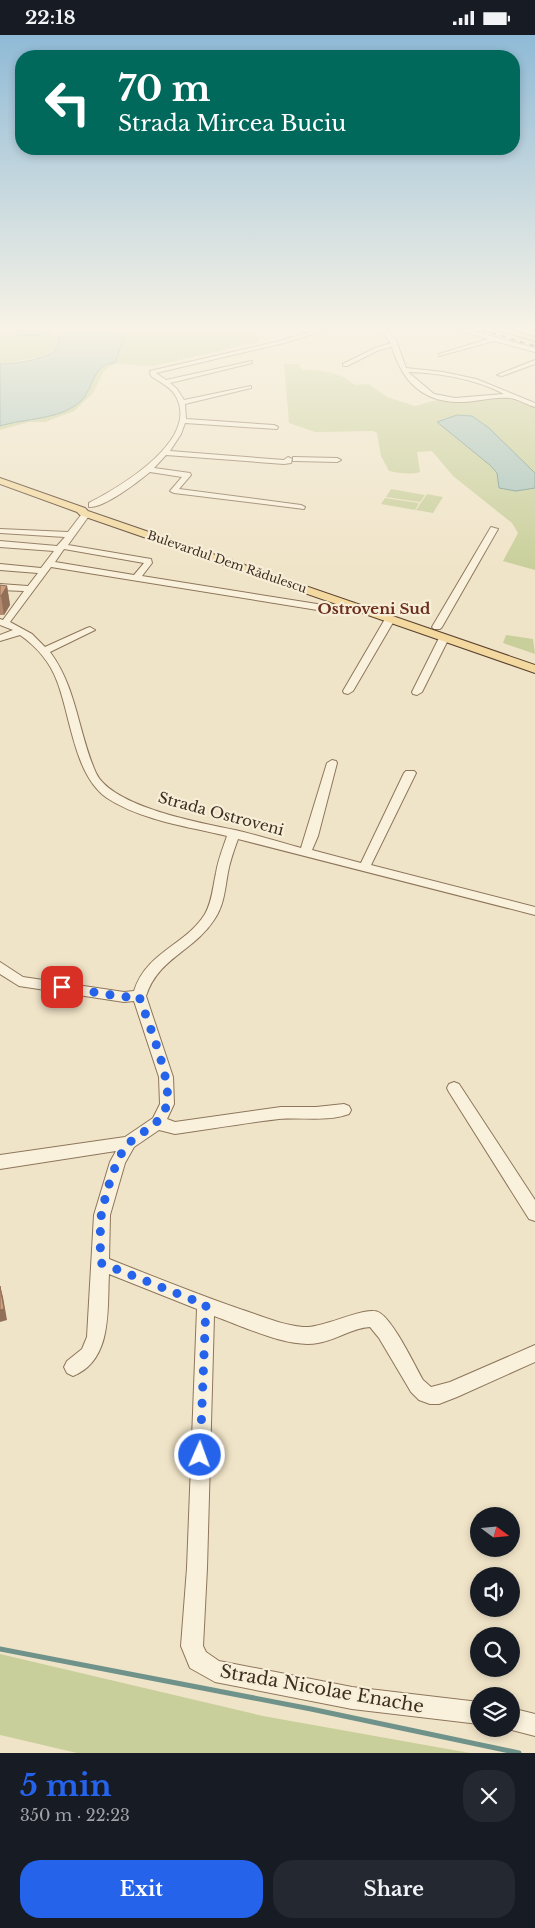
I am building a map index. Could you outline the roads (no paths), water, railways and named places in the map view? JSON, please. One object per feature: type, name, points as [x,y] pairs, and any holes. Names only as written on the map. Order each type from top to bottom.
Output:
[{"type":"main road","name":"Bulevardul Dem Rădulescu","points":[[0,475],[390,619],[535,669]]},
{"type":"main road","name":"Bulevardul Dem Rădulescu","points":[[0,481],[93,509],[535,661]]},
{"type":"main road","points":[[77,526],[88,521],[93,509]]},
{"type":"street","points":[[3,622],[77,526],[93,509],[149,470],[166,453],[182,421],[181,407]]},
{"type":"street","points":[[182,421],[274,427]]},
{"type":"street","points":[[166,453],[284,462],[292,459],[337,460]]},
{"type":"street","points":[[149,470],[187,475],[174,491],[301,507]]},
{"type":"street","points":[[437,627],[494,529]]},
{"type":"street","points":[[0,531],[70,535]]},
{"type":"street","points":[[0,545],[60,548],[148,561],[136,578]]},
{"type":"street","points":[[0,567],[46,567],[136,578],[336,610],[360,608]]},
{"type":"street","points":[[0,587],[30,589]]},
{"type":"street","points":[[348,691],[390,619]]},
{"type":"street","name":"Strada Ostroveni","points":[[3,622],[21,631],[43,652],[59,674],[88,768],[99,786],[116,798],[143,810],[535,911]]},
{"type":"street","points":[[43,652],[90,630]]},
{"type":"street","points":[[0,638],[21,631]]},
{"type":"street","points":[[417,692],[444,637]]},
{"type":"street","points":[[305,853],[312,836],[332,763]]},
{"type":"street","points":[[364,868],[410,773]]},
{"type":"street","points":[[73,1367],[88,1355],[96,1337],[102,1215],[118,1162],[129,1143],[158,1122],[167,1104],[167,1084],[139,996],[141,986],[152,968],[198,929],[212,912],[227,852],[234,834]]},
{"type":"street","points":[[0,967],[20,981],[124,997],[139,996]]},
{"type":"street","points":[[454,1088],[535,1214]]},
{"type":"street","points":[[158,1122],[175,1128],[281,1113],[316,1113],[344,1110]]},
{"type":"street","points":[[0,1163],[129,1143]]},
{"type":"street","points":[[101,1263],[206,1305],[298,1335],[322,1334],[366,1318],[374,1319],[385,1331],[417,1386],[423,1393],[432,1396],[452,1390],[535,1353]]},
{"type":"street","name":"Strada Nicolae Enache","points":[[206,1305],[197,1567],[192,1646],[198,1660],[205,1667],[215,1671],[352,1698],[470,1712]]},
{"type":"street","points":[[520,1721],[535,1725]]},
{"type":"water","points":[[0,407],[73,407],[42,418],[0,426]]},
{"type":"water","points":[[457,415],[472,416],[489,428],[535,473],[535,488],[516,491],[499,488],[497,473],[491,466],[437,422]]},
{"type":"waterway","points":[[0,1649],[311,1709],[519,1753]]},
{"type":"district","name":"Ostroveni Sud","points":[[374,609]]}]
